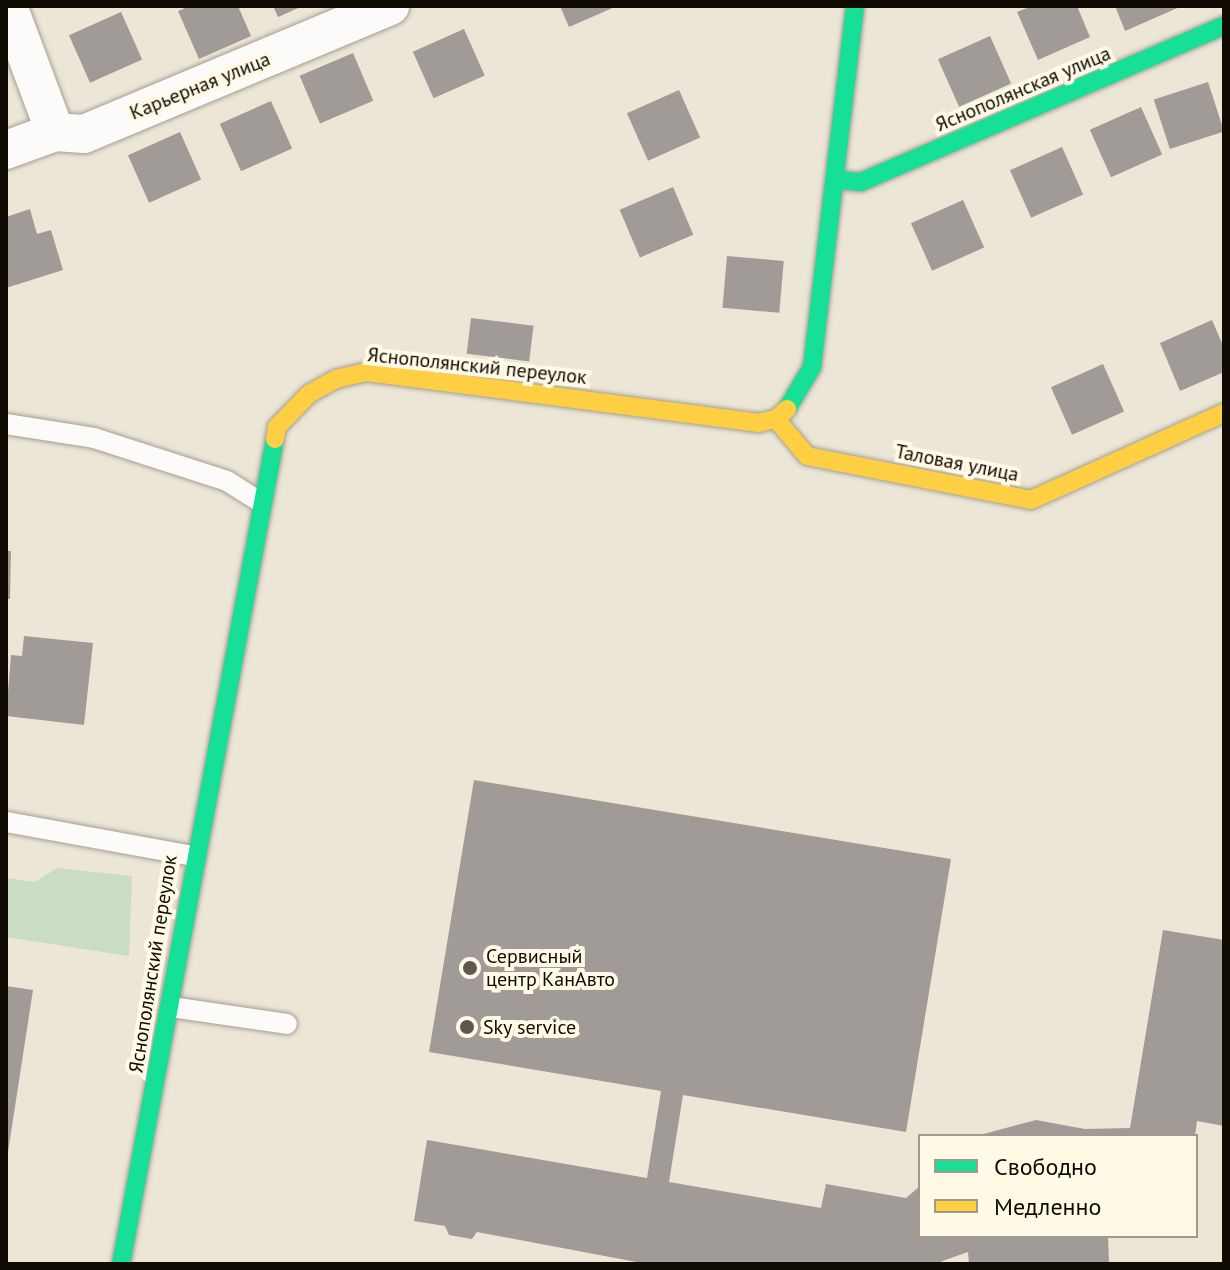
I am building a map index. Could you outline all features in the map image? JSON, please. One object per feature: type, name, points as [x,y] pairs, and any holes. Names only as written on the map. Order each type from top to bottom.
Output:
[{"type":"street","points":[[8,6],[55,132]]},
{"type":"street","name":"Карьерная улица","points":[[6,150],[55,132],[84,134],[390,6]]},
{"type":"street","points":[[776,419],[794,403],[812,367],[837,180],[855,6]]},
{"type":"street","name":"Яснополянская улица","points":[[837,180],[861,182],[1224,26]]},
{"type":"street","name":"Яснополянский переулок","points":[[121,1264],[171,1007],[193,856],[262,503],[277,427],[289,410],[336,379],[367,372],[758,423],[776,419]]},
{"type":"street","name":"Таловая улица","points":[[776,419],[807,456],[1031,500],[1224,413]]},
{"type":"lane","points":[[6,424],[94,438],[227,481],[262,503]]},
{"type":"lane","points":[[6,822],[193,856]]},
{"type":"lane","points":[[171,1007],[287,1024]]},
{"type":"green space","points":[[57,868],[132,876],[129,956],[6,937],[6,878],[35,882]]},
{"type":"building","points":[[190,6],[238,6],[251,36],[199,59],[178,11]]},
{"type":"building","points":[[273,6],[303,6],[278,17]]},
{"type":"building","points":[[560,6],[617,6],[569,27]]},
{"type":"building","points":[[1032,6],[1077,6],[1090,37],[1038,60],[1017,12]]},
{"type":"building","points":[[1115,6],[1182,6],[1125,31]]},
{"type":"building","points":[[121,12],[142,60],[90,83],[69,35]]},
{"type":"building","points":[[464,29],[485,76],[434,98],[413,52]]},
{"type":"building","points":[[990,36],[1011,84],[959,107],[938,59]]},
{"type":"building","points":[[353,53],[373,101],[320,124],[300,76]]},
{"type":"building","points":[[1208,82],[1224,131],[1170,149],[1154,100]]},
{"type":"building","points":[[679,90],[700,138],[648,161],[627,113]]},
{"type":"building","points":[[271,101],[292,149],[241,171],[220,124]]},
{"type":"building","points":[[1141,107],[1162,155],[1111,177],[1090,130]]},
{"type":"building","points":[[180,132],[201,180],[149,203],[128,155]]},
{"type":"building","points":[[1062,147],[1083,195],[1031,218],[1010,170]]},
{"type":"building","points":[[673,187],[693,235],[640,258],[620,210]]},
{"type":"building","points":[[963,200],[984,248],[932,271],[911,223]]},
{"type":"building","points":[[30,209],[37,234],[51,230],[63,270],[6,288],[6,217]]},
{"type":"building","points":[[727,256],[784,261],[779,313],[722,308]]},
{"type":"building","points":[[471,318],[534,326],[529,361],[467,354]]},
{"type":"building","points":[[1212,320],[1224,348],[1224,372],[1180,391],[1160,343]]},
{"type":"building","points":[[1103,364],[1124,412],[1072,435],[1051,387]]},
{"type":"building","points":[[6,551],[11,551],[10,599],[6,599]]},
{"type":"building","points":[[24,636],[93,643],[84,725],[6,716],[11,655],[22,656]]},
{"type":"building","points":[[474,780],[951,859],[906,1132],[683,1095],[669,1182],[821,1208],[826,1184],[906,1198],[918,1188],[918,1238],[1108,1238],[1109,1264],[969,1264],[968,1252],[934,1264],[647,1264],[477,1232],[472,1239],[449,1235],[445,1226],[414,1221],[427,1140],[647,1178],[661,1091],[429,1052]]},
{"type":"building","points":[[1163,930],[1224,940],[1224,1126],[1197,1121],[1195,1134],[984,1134],[1036,1120],[1085,1129],[1130,1128]]},
{"type":"building","points":[[6,986],[33,990],[8,1152],[6,1152]]},
{"type":"traffic: fast","points":[[787,409],[812,367],[855,6]]},
{"type":"traffic: fast","points":[[837,180],[861,182],[1224,26]]},
{"type":"traffic: fast","points":[[121,1264],[275,439]]},
{"type":"traffic: slow","points":[[275,439],[277,427],[309,394],[336,379],[367,372],[758,423],[776,419],[787,409]]},
{"type":"traffic: slow","points":[[776,419],[807,456],[1031,500],[1224,413]]},
{"type":"place","name":"Сервисный центр КанАвто","points":[[470,968]]},
{"type":"place","name":"Sky service","points":[[467,1027]]}]
